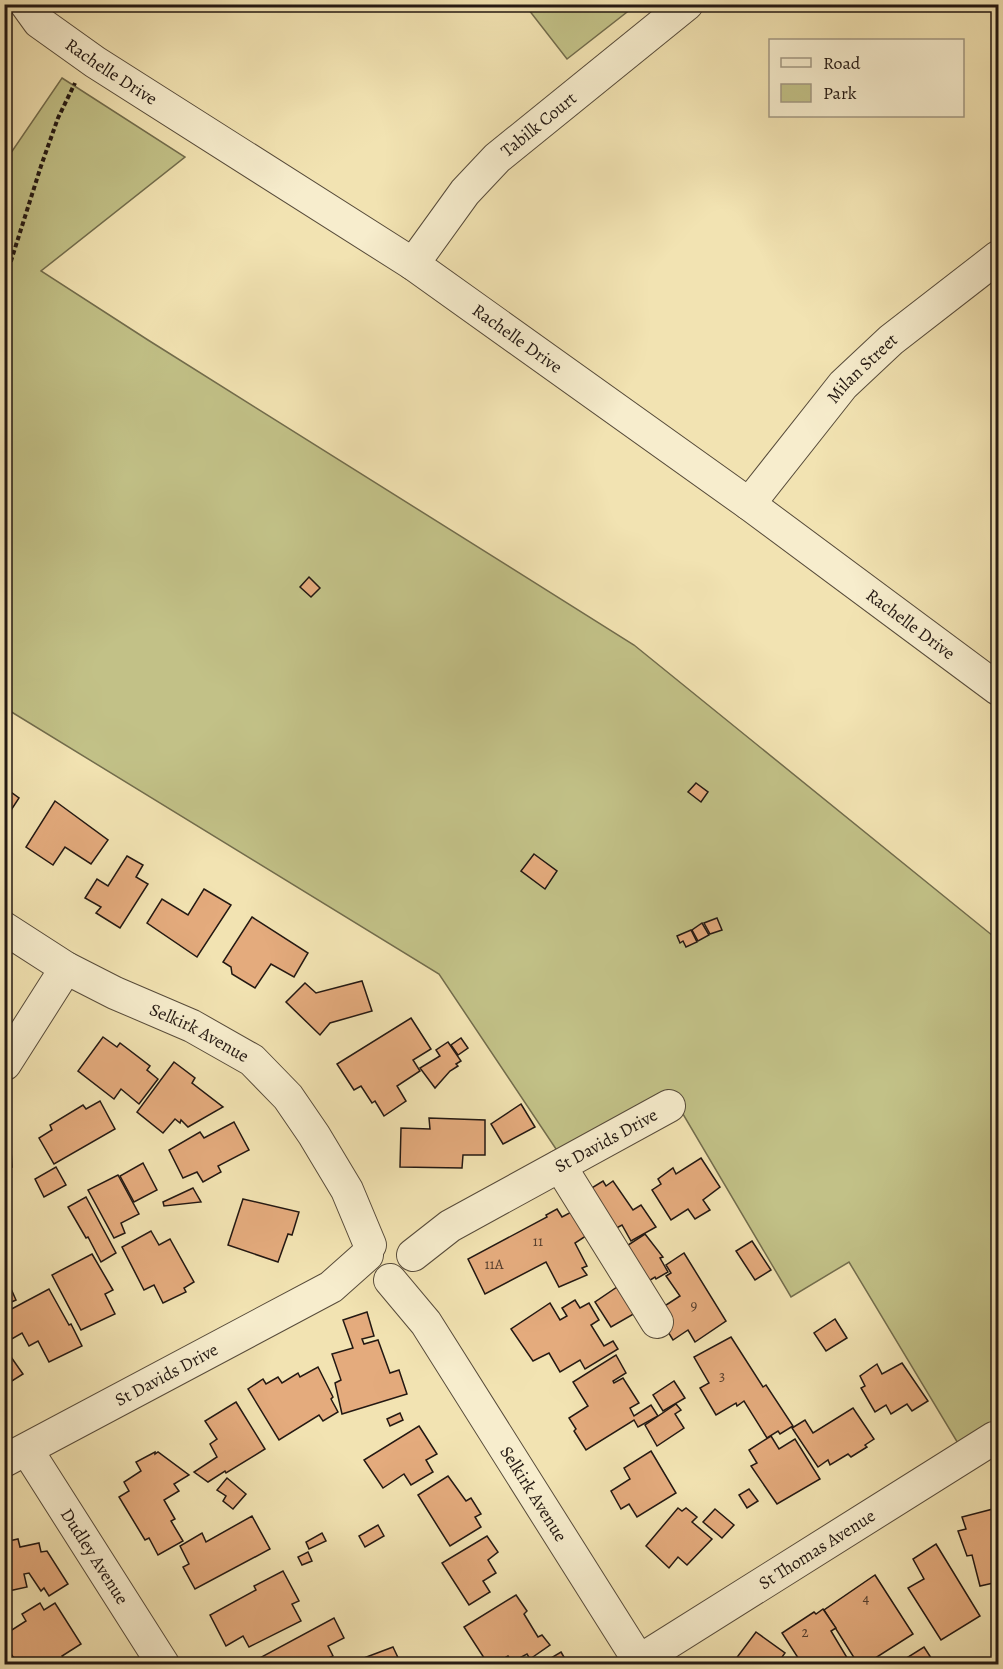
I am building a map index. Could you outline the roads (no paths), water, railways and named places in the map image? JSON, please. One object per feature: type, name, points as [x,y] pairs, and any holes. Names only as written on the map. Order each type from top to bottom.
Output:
[{"type":"street","name":"Rachelle Drive","points":[[26,4],[39,22],[95,62],[412,264],[749,504],[999,689]]},
{"type":"street","name":"Tabilk Court","points":[[412,264],[465,192],[497,158],[687,4]]},
{"type":"street","name":"Milan Street","points":[[749,504],[843,385],[891,340],[999,257]]},
{"type":"street","name":"Selkirk Avenue","points":[[4,928],[66,968],[115,993],[192,1026],[252,1060],[288,1096],[390,1255],[426,1323],[640,1663]]},
{"type":"street","points":[[5,1064],[66,968]]},
{"type":"street","name":"St Davids Drive","points":[[16,1455],[390,1255],[561,1167],[669,1106]]},
{"type":"street","points":[[561,1167],[616,1239],[655,1304]]},
{"type":"street","name":"St Thomas Avenue","points":[[640,1663],[994,1438]]},
{"type":"street","name":"Dudley Avenue","points":[[16,1455],[163,1665]]}]
